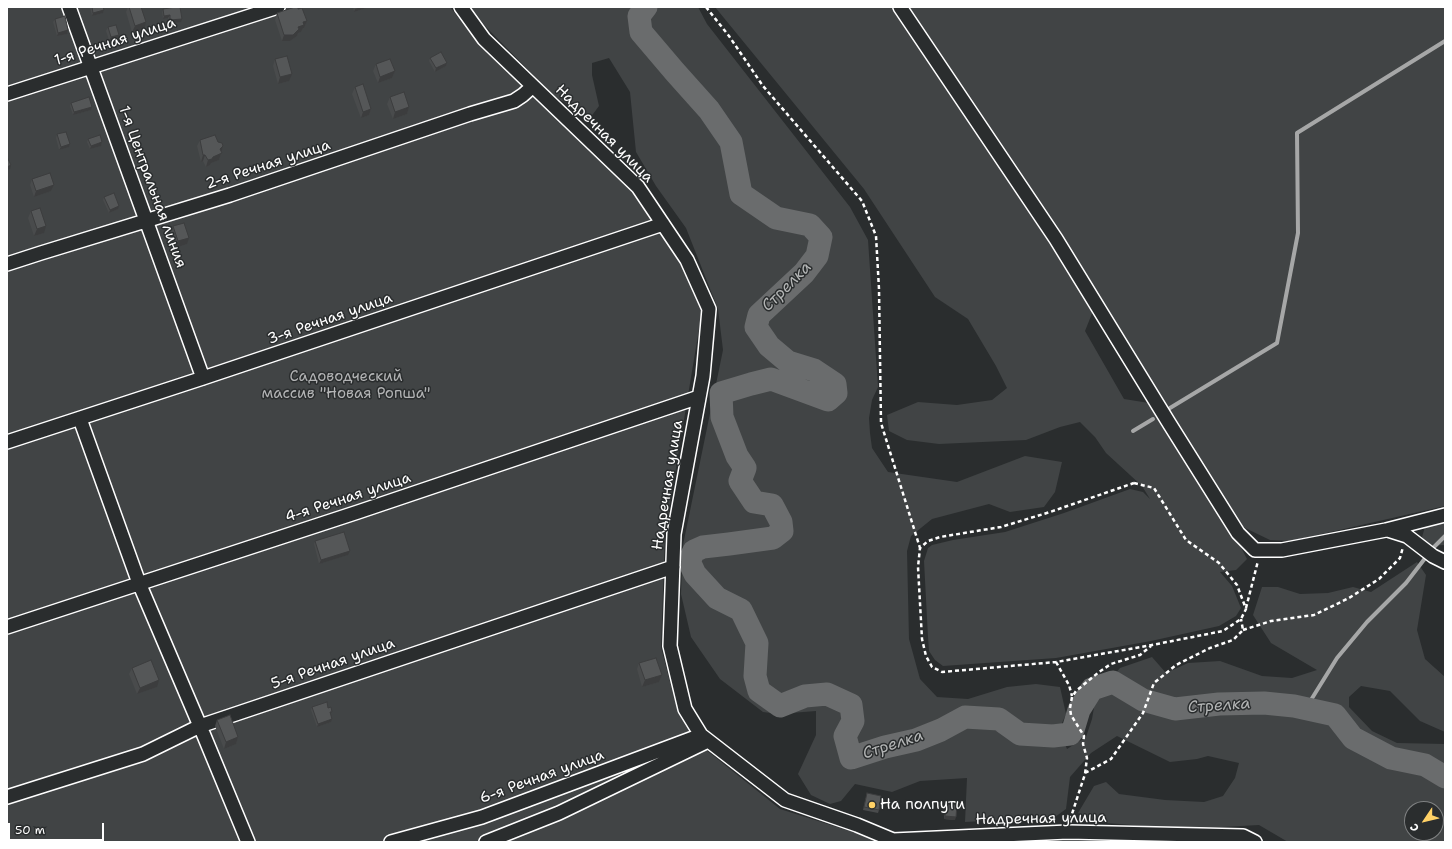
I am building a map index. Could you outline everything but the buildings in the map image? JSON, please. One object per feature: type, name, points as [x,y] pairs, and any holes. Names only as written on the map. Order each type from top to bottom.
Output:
[{"type":"street","name":"1-я Центральная линия","points":[[69,7],[92,66],[203,378]]},
{"type":"street","name":"1-я Речная улица","points":[[7,94],[278,7]]},
{"type":"street","name":"Надречная улица","points":[[461,7],[484,39],[638,187],[687,260],[709,309],[699,397],[674,534],[670,646],[685,709],[705,738],[785,800],[857,825],[894,841],[1070,837],[1244,839],[1255,842]]},
{"type":"street","points":[[900,7],[1056,239],[1238,533],[1255,550],[1282,550],[1386,530],[1445,515]]},
{"type":"street","name":"2-я Речная улица","points":[[7,264],[230,195],[470,114],[514,101],[533,86]]},
{"type":"street","name":"3-я Речная улица","points":[[7,442],[663,224]]},
{"type":"street","name":"4-я Речная улица","points":[[7,627],[358,512],[699,397]]},
{"type":"street","points":[[80,419],[139,583],[248,842]]},
{"type":"street","points":[[1386,530],[1407,536],[1445,562]]},
{"type":"street","name":"5-я Речная улица","points":[[7,797],[144,754],[200,726],[673,567]]},
{"type":"street","points":[[486,842],[559,813],[705,738]]},
{"type":"street","name":"6-я Речная улица","points":[[391,842],[482,817],[705,738]]},
{"type":"path","points":[[706,7],[763,86],[862,201],[876,236],[879,289],[881,423],[920,548],[918,567],[922,640],[926,656],[932,667],[942,672],[1056,662],[1223,631],[1241,619],[1246,609],[1260,550]]},
{"type":"path","points":[[920,548],[928,541],[940,537],[1001,527],[1134,483],[1154,488],[1186,540],[1219,563],[1237,585],[1246,609]]},
{"type":"path","points":[[1085,774],[1111,758],[1143,713],[1154,684],[1176,665],[1210,648],[1234,640],[1243,630],[1271,621],[1314,614],[1349,598],[1379,579],[1400,558],[1407,536]]},
{"type":"path","points":[[1241,619],[1243,630]]},
{"type":"path","points":[[1070,837],[1071,818],[1085,774],[1087,758],[1083,744],[1084,736],[1071,715],[1070,708],[1072,697],[1076,691],[1111,664],[1140,654],[1152,645]]},
{"type":"path","points":[[1056,662],[1069,685],[1072,697]]},
{"type":"green space","name":"Садоводческий массив \"Новая Ропша\"","points":[[7,7],[450,7],[479,44],[633,191],[680,263],[702,311],[665,534],[661,647],[678,713],[695,741],[780,809],[853,832],[877,842],[7,842]]},
{"type":"green space","points":[[471,7],[698,7],[707,24],[850,207],[868,240],[878,387],[872,400],[869,418],[870,433],[872,448],[888,472],[957,482],[1025,456],[1062,462],[1055,492],[1044,507],[1010,512],[989,504],[932,519],[911,536],[907,551],[909,639],[920,679],[937,697],[968,699],[1007,687],[1036,684],[1060,687],[1066,714],[1059,730],[1067,749],[1086,737],[1092,719],[1096,696],[1120,668],[1152,657],[1166,673],[1188,663],[1220,661],[1262,676],[1292,678],[1317,670],[1271,643],[1253,615],[1262,587],[1278,587],[1300,594],[1328,593],[1353,587],[1371,592],[1417,562],[1426,575],[1417,630],[1425,659],[1445,677],[1445,732],[1420,721],[1390,691],[1361,686],[1349,697],[1349,707],[1372,731],[1397,743],[1445,744],[1445,842],[1288,842],[1259,825],[1185,829],[1093,822],[1078,813],[1094,786],[1106,782],[1119,794],[1165,800],[1204,802],[1223,796],[1235,778],[1239,763],[1208,756],[1197,759],[1170,762],[1117,736],[1091,753],[1070,777],[1066,809],[1055,817],[965,822],[967,778],[920,781],[892,792],[855,784],[841,801],[830,804],[811,795],[798,774],[816,735],[816,711],[778,714],[763,712],[720,679],[691,637],[681,594],[683,545],[723,350],[718,309],[686,228],[656,186],[636,152],[630,92],[609,58],[592,63],[592,75],[599,106],[590,118],[554,96],[485,26]]},
{"type":"green space","points":[[715,7],[899,7],[1052,238],[1093,311],[1085,331],[1124,399],[1149,403],[1235,536],[1247,559],[1236,570],[1220,572],[1232,586],[1241,608],[1236,616],[1219,626],[1151,641],[1056,658],[943,666],[935,660],[929,651],[924,561],[928,548],[932,545],[953,540],[1005,532],[1064,513],[1130,489],[1143,492],[1150,499],[1142,486],[1106,453],[1095,437],[1080,422],[1060,427],[1026,440],[939,444],[907,440],[889,431],[887,415],[918,402],[957,405],[992,400],[1007,388],[996,366],[968,319],[935,297],[864,189]]},
{"type":"green space","points":[[907,7],[1445,7],[1445,506],[1291,541],[1270,540],[1243,527],[1204,470],[1086,277],[992,132]]},
{"type":"green space","points":[[1445,519],[1445,545],[1427,546],[1422,537],[1425,527]]},
{"type":"waterway","name":"Стрелка","points":[[646,7],[639,16],[641,32],[709,110],[731,142],[741,194],[776,218],[810,225],[821,237],[817,256],[804,273],[759,315],[756,327],[769,346],[788,362],[814,370],[835,384],[836,393],[828,400],[771,379],[721,393],[722,417],[737,456],[745,468],[740,481],[754,502],[772,505],[781,522],[782,531],[773,538],[703,547],[694,551],[689,561],[695,574],[717,598],[741,610],[757,643],[755,676],[759,691],[780,706],[805,696],[827,694],[851,705],[853,721],[845,736],[851,758],[885,747],[916,740],[941,730],[965,717],[999,719],[1020,734],[1053,736],[1070,734],[1073,730],[1079,710],[1092,689],[1113,682],[1143,700],[1175,709],[1219,704],[1264,703],[1294,706],[1335,715],[1353,738],[1391,758],[1425,765],[1445,777]]},
{"type":"waterway","points":[[1170,408],[1277,343],[1298,233],[1297,133],[1445,41]]},
{"type":"waterway","points":[[1133,431],[1153,419]]},
{"type":"waterway","points":[[1306,708],[1337,658],[1367,622],[1406,583],[1433,548],[1445,536]]},
{"type":"place","name":"На полпути","points":[[872,805]]}]
